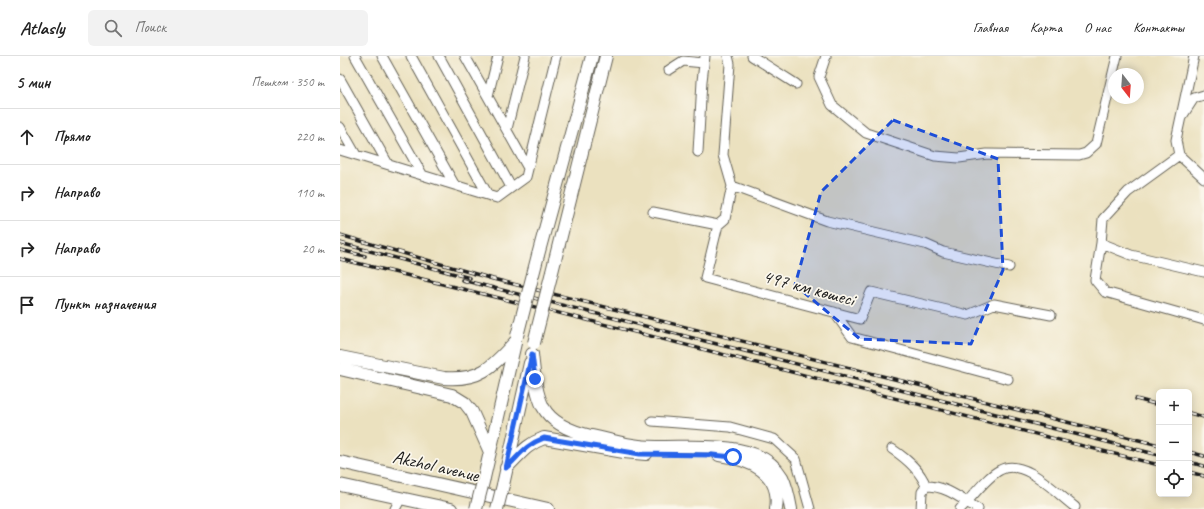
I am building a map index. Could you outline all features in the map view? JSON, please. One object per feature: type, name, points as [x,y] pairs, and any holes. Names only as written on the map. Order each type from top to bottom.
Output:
[{"type":"main road","points":[[476,509],[516,339],[592,56]]},
{"type":"main road","points":[[497,509],[533,348],[606,56]]},
{"type":"main road","points":[[340,356],[444,378],[461,379],[483,373],[516,339]]},
{"type":"main road","points":[[533,348],[535,379],[544,408],[558,422],[568,429],[573,432],[639,446],[718,448],[746,451],[759,456],[781,476],[787,490],[791,509]]},
{"type":"main road","points":[[340,369],[452,395],[466,403],[472,412],[490,452]]},
{"type":"main road","points":[[506,468],[524,448],[533,442],[544,438],[640,454],[712,455],[733,457],[755,465],[770,479],[776,494],[776,509]]},
{"type":"main road","name":"Akzhol avenue","points":[[340,462],[548,509]]},
{"type":"main road","name":"Akzhol avenue","points":[[340,485],[451,509]]},
{"type":"street","points":[[355,56],[422,174]]},
{"type":"street","points":[[382,56],[454,184]]},
{"type":"street","points":[[410,56],[488,195]]},
{"type":"street","points":[[439,56],[511,187]]},
{"type":"street","points":[[488,96],[498,56]]},
{"type":"street","points":[[507,129],[526,56]]},
{"type":"street","points":[[340,150],[497,198],[526,177],[556,56]]},
{"type":"street","points":[[728,56],[730,64],[723,155],[732,186],[827,220],[925,244],[943,252],[1009,268]]},
{"type":"street","points":[[752,56],[796,84]]},
{"type":"street","points":[[826,56],[819,77],[832,105],[866,133],[935,156],[959,158],[987,154],[1079,155],[1086,153],[1096,144],[1117,56]]},
{"type":"street","points":[[1194,56],[1176,140],[1179,156],[1204,178]]},
{"type":"street","points":[[468,58],[528,168]]},
{"type":"street","points":[[669,70],[682,61],[705,60],[698,152]]},
{"type":"street","points":[[340,78],[388,164]]},
{"type":"street","points":[[1180,120],[1194,98],[1204,95]]},
{"type":"street","points":[[340,127],[356,155]]},
{"type":"street","points":[[1179,156],[1128,192],[1103,219],[1095,280],[1105,292],[1204,320]]},
{"type":"street","name":"497 км көшесі","points":[[732,186],[725,219],[718,225],[705,278],[860,319],[871,292],[968,315],[994,304],[1051,316]]},
{"type":"street","points":[[653,212],[718,225]]},
{"type":"street","points":[[1101,243],[1131,255],[1204,272]]},
{"type":"street","points":[[834,312],[852,337],[1008,379]]},
{"type":"street","points":[[652,421],[730,427],[774,439],[796,460],[810,509]]},
{"type":"street","points":[[892,449],[903,456],[920,473],[926,486]]},
{"type":"street","points":[[964,506],[999,470],[1016,466],[1032,473],[1075,507]]},
{"type":"street","points":[[926,486],[935,486],[946,489],[964,506],[978,509]]},
{"type":"street","points":[[921,509],[922,492],[926,486]]},
{"type":"street","points":[[395,509],[401,498]]},
{"type":"highlighted area","points":[[893,120],[998,159],[1003,270],[971,344],[860,339],[795,285],[821,192]]},
{"type":"railway","points":[[340,235],[493,279],[1156,444]]},
{"type":"railway","points":[[340,243],[470,278]]},
{"type":"railway","points":[[340,250],[365,256]]},
{"type":"railway","points":[[340,259],[545,309],[1156,464]]},
{"type":"railway","points":[[462,280],[1156,454]]},
{"type":"railway","points":[[1136,399],[1156,404]]},
{"type":"railway","points":[[1192,414],[1204,417]]},
{"type":"railway","points":[[1192,453],[1204,456]]},
{"type":"railway","points":[[1192,463],[1204,466]]},
{"type":"railway","points":[[1192,473],[1204,476]]},
{"type":"route","points":[[535,379],[532,354],[506,468],[515,460],[524,448],[533,442],[544,438],[640,454],[712,455],[733,457]]}]
